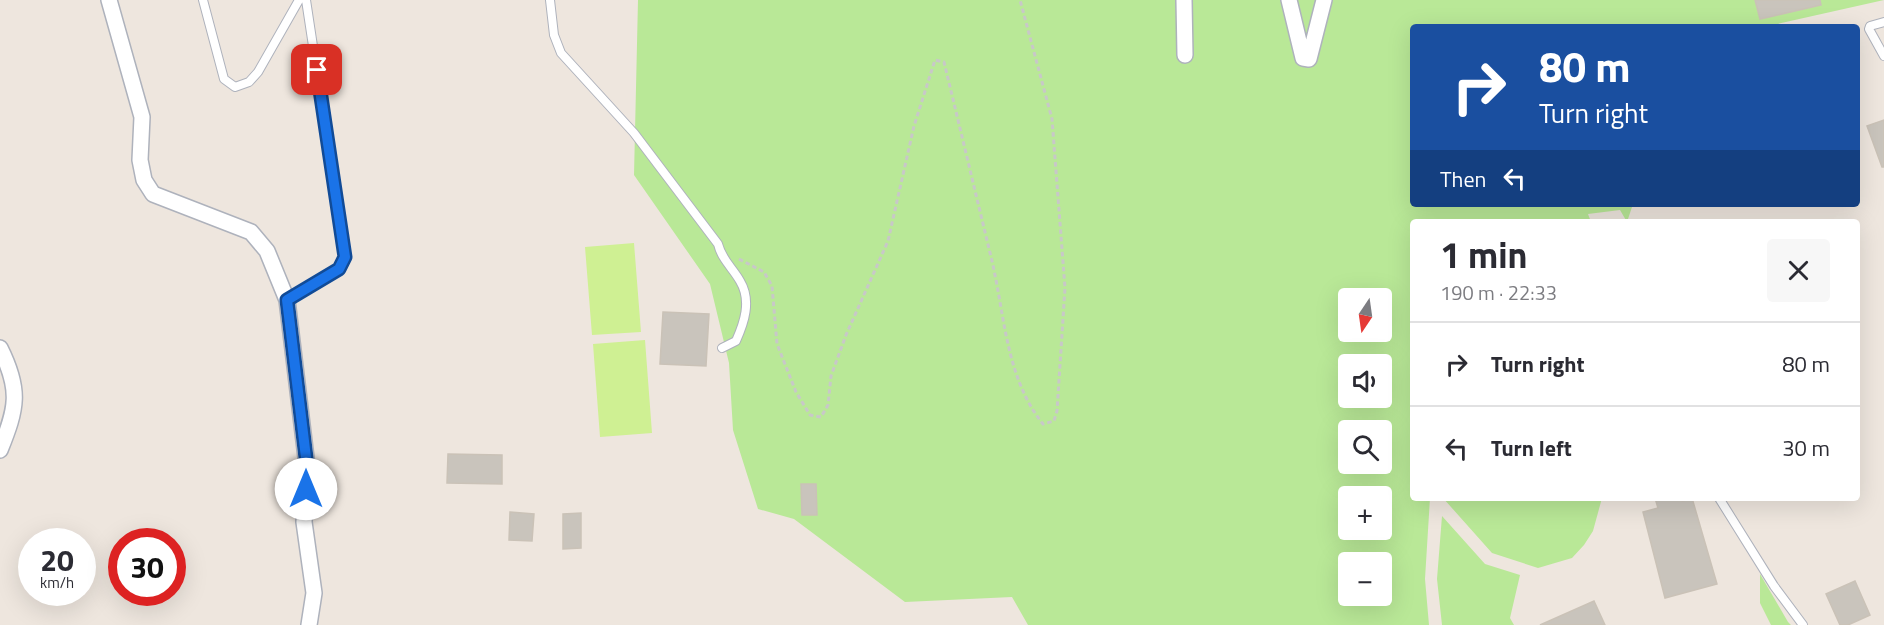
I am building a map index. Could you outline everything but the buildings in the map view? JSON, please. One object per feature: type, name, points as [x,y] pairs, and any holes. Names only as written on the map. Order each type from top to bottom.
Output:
[{"type":"street","points":[[110,0],[142,117],[140,160],[144,180],[153,194],[251,232],[267,251],[287,300],[307,466],[304,522],[314,593],[309,625]]},
{"type":"street","points":[[1184,0],[1185,55]]},
{"type":"street","points":[[1289,0],[1303,58],[1309,59],[1324,0]]},
{"type":"street","points":[[0,348],[13,374],[16,397],[13,418],[0,450]]},
{"type":"lane","points":[[203,0],[224,79],[235,87],[249,82],[258,72],[299,0]]},
{"type":"lane","points":[[287,300],[339,269],[345,257],[306,0]]},
{"type":"lane","points":[[550,0],[554,35],[561,53],[634,133],[718,244],[721,256],[740,280],[746,294],[745,320],[736,341],[722,348]]},
{"type":"lane","points":[[1884,22],[1870,26],[1869,29],[1884,56]]},
{"type":"lane","points":[[1721,501],[1774,586],[1803,625]]},
{"type":"path","points":[[718,244],[764,272],[772,286],[777,344],[784,365],[810,415],[821,417],[828,405],[831,376],[846,335],[888,241],[914,126],[935,60],[944,62],[1000,300],[1015,376],[1028,405],[1043,424],[1054,421],[1057,411],[1065,288],[1052,120],[1020,0]]},
{"type":"green space","points":[[638,0],[1884,0],[1777,24],[1410,24],[1410,207],[1632,207],[1628,219],[1625,219],[1620,210],[1588,214],[1590,219],[1410,219],[1410,501],[1430,501],[1425,579],[1429,625],[1028,625],[1012,597],[905,602],[794,519],[758,509],[733,430],[729,363],[710,284],[634,175]]},
{"type":"green space","points":[[634,243],[641,332],[592,335],[585,247]]},
{"type":"green space","points":[[645,340],[652,433],[600,437],[593,344]]},
{"type":"green space","points":[[1446,501],[1601,501],[1593,531],[1572,558],[1538,568],[1492,553]]},
{"type":"green space","points":[[1442,516],[1485,564],[1520,575],[1510,618],[1514,625],[1442,625],[1437,579]]},
{"type":"green space","points":[[1760,574],[1791,625],[1771,625],[1760,603]]},
{"type":"route","points":[[306,489],[307,466],[287,300],[339,269],[345,257],[317,70]]}]
